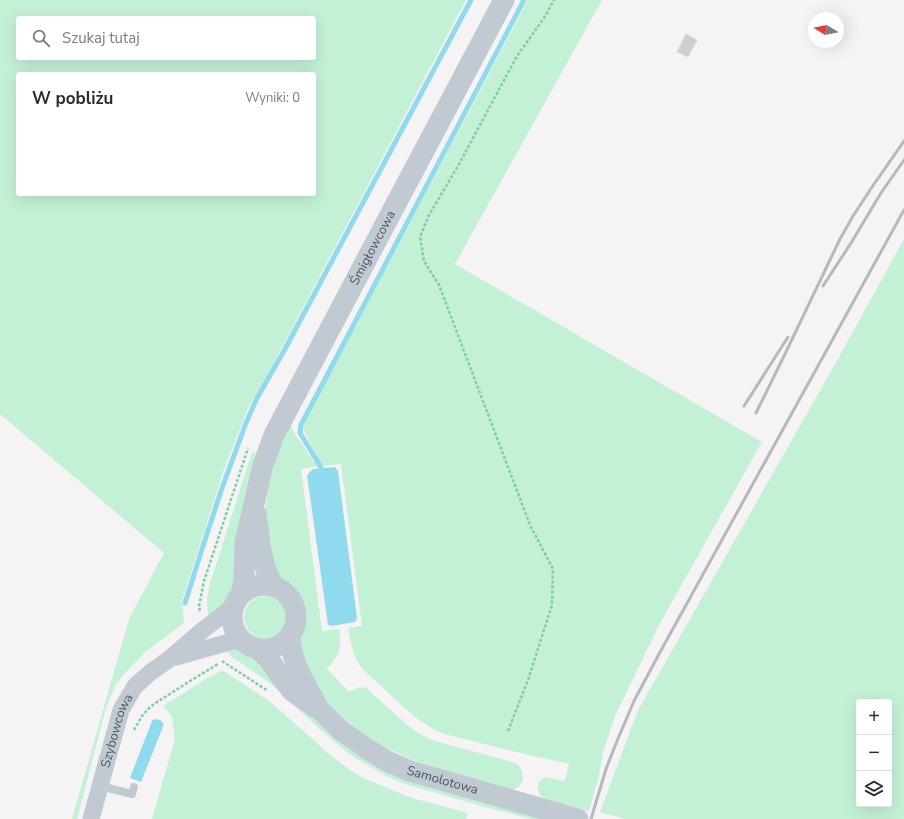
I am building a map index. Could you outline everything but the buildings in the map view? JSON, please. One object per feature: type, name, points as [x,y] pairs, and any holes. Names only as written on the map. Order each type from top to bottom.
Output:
[{"type":"street","name":"Śmigłowcowa","points":[[237,600],[244,581],[245,543],[254,502],[263,465],[274,435],[504,0]]},
{"type":"street","name":"Śmigłowcowa","points":[[254,502],[264,566],[274,586]]},
{"type":"street","points":[[260,585],[274,586],[285,592],[291,599],[295,607],[297,617],[290,637],[278,647],[268,650],[250,645],[236,634],[232,625],[231,615],[237,600],[252,587],[260,585]]},
{"type":"street","name":"Szybowcowa","points":[[91,819],[121,710],[135,686],[150,672],[168,660],[224,614],[237,600]]},
{"type":"street","name":"Samolotowa","points":[[290,637],[290,643],[296,665],[320,711]]},
{"type":"street","name":"Szybowcowa","points":[[168,660],[233,641],[250,645]]},
{"type":"street","name":"Samolotowa","points":[[250,645],[269,659],[292,691],[320,711],[342,731],[387,761],[410,771],[578,819]]},
{"type":"lane","points":[[100,786],[132,794],[134,787]]},
{"type":"path","points":[[508,731],[528,680],[552,605],[553,569],[530,525],[439,285],[424,260],[420,237],[429,215],[458,166],[517,56],[544,18],[554,0]]},
{"type":"path","points":[[204,629],[199,606],[204,581],[245,453],[249,446]]},
{"type":"path","points":[[212,646],[223,661],[270,693]]},
{"type":"path","points":[[134,731],[142,716],[154,704],[190,680],[223,661]]},
{"type":"green space","points":[[0,0],[466,0],[271,368],[248,408],[223,472],[182,601],[184,623],[146,651],[124,674],[115,686],[106,708],[77,819],[72,819],[129,619],[164,553],[0,414]]},
{"type":"green space","points":[[528,0],[602,0],[455,264],[762,442],[659,625],[615,716],[603,752],[599,775],[589,811],[545,799],[539,792],[539,781],[545,777],[565,781],[569,764],[445,734],[436,730],[419,720],[361,667],[352,647],[348,628],[362,626],[341,464],[322,466],[304,431],[306,420]]},
{"type":"green space","points":[[904,239],[904,819],[625,819],[600,812],[638,710],[834,366]]},
{"type":"green space","points":[[291,424],[295,434],[318,466],[301,469],[322,631],[339,629],[339,651],[327,669],[349,692],[360,687],[366,688],[406,724],[432,740],[515,763],[519,766],[523,774],[522,782],[516,789],[511,790],[415,761],[383,746],[351,724],[329,704],[303,666],[300,637],[305,619],[304,604],[296,591],[276,572],[267,548],[265,513],[268,489],[275,462],[280,447]]},
{"type":"green space","points":[[252,452],[255,453],[250,475],[238,565],[231,593],[227,602],[209,616],[207,602],[209,587]]},
{"type":"green space","points":[[265,596],[280,602],[286,617],[280,632],[265,638],[250,632],[244,617],[250,602]]},
{"type":"green space","points":[[225,648],[239,649],[254,656],[310,716],[333,736],[547,819],[531,819],[492,809],[405,784],[386,776],[344,750],[270,683],[232,657]]},
{"type":"green space","points":[[221,671],[225,672],[269,701],[324,750],[351,771],[365,779],[412,798],[468,813],[466,819],[152,819],[175,739],[172,717],[163,706]]},
{"type":"water","points":[[335,467],[338,471],[357,618],[355,622],[331,626],[328,625],[307,475],[313,469]]},
{"type":"water","points":[[154,719],[160,720],[164,724],[141,782],[130,778]]},
{"type":"waterway","points":[[185,603],[222,488],[257,398],[285,349],[471,0]]},
{"type":"waterway","points":[[321,468],[300,433],[301,425],[524,0]]},
{"type":"railway","points":[[756,413],[840,239],[853,216],[904,141]]},
{"type":"railway","points":[[823,286],[881,193],[904,160]]},
{"type":"railway","points":[[591,819],[606,769],[634,701],[904,210]]},
{"type":"railway","points":[[744,406],[788,337]]}]
